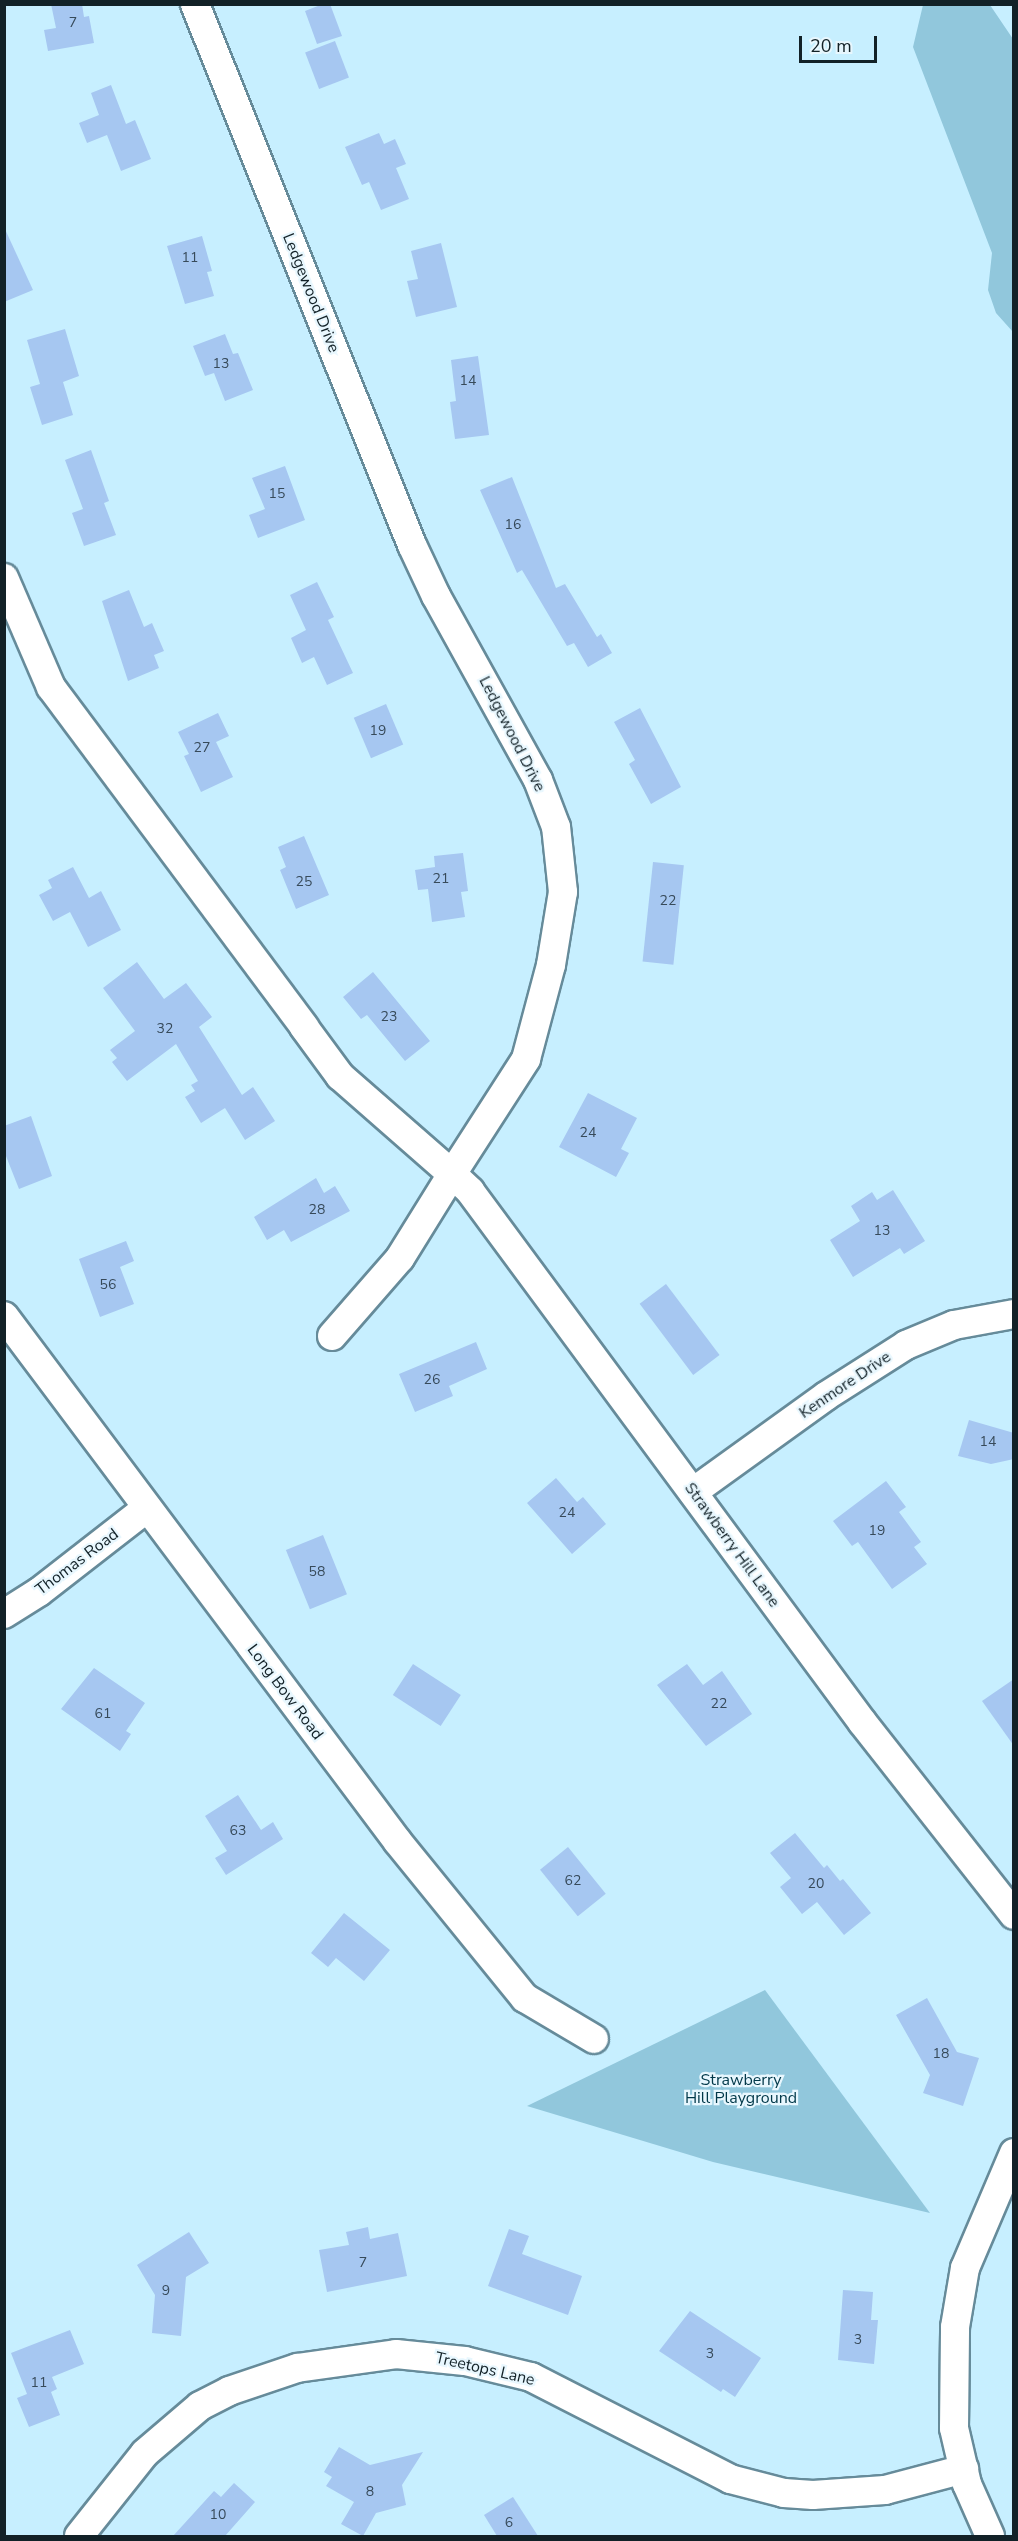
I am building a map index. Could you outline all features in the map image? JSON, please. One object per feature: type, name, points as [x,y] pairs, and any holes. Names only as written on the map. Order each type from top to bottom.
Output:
[{"type":"street","name":"Ledgewood Drive","points":[[195,4],[412,545],[436,597],[538,780],[556,827],[563,892],[551,965],[526,1059],[400,1258],[332,1336]]},
{"type":"street","points":[[4,578],[51,687],[296,1018],[340,1076],[452,1174]]},
{"type":"street","name":"Strawberry Hill Lane","points":[[452,1174],[470,1191],[863,1724],[1014,1915]]},
{"type":"street","name":"Kenmore Drive","points":[[693,1492],[826,1396],[906,1345],[972,1320],[1014,1314]]},
{"type":"street","name":"Long Bow Road","points":[[4,1316],[398,1842],[525,1998],[594,2039]]},
{"type":"street","name":"Thomas Road","points":[[4,1614],[39,1592],[147,1508]]},
{"type":"street","points":[[990,2536],[964,2469],[954,2428],[957,2315],[965,2268],[1014,2153]]},
{"type":"street","name":"Treetops Lane","points":[[79,2536],[145,2453],[200,2406],[229,2391],[297,2368],[396,2354],[465,2361],[531,2377],[729,2479],[784,2493],[813,2495],[885,2490],[964,2469]]},
{"type":"green space","points":[[923,5],[990,5],[1013,39],[1013,332],[996,313],[988,290],[992,253],[913,47]]},
{"type":"green space","name":"Strawberry Hill Playground","points":[[765,1990],[930,2213],[713,2162],[527,2106]]},
{"type":"building","points":[[51,4],[82,4],[84,17],[89,16],[94,43],[48,51],[44,30],[56,28]]},
{"type":"building","points":[[323,4],[330,4],[342,36],[317,44],[305,11]]},
{"type":"building","points":[[335,41],[349,77],[319,89],[305,52]]},
{"type":"building","points":[[111,85],[126,124],[135,120],[151,159],[121,171],[107,135],[87,143],[79,123],[99,115],[91,93]]},
{"type":"building","points":[[379,133],[384,144],[395,139],[406,164],[396,168],[409,199],[381,210],[369,182],[362,185],[345,147]]},
{"type":"building","points":[[4,227],[33,290],[4,302]]},
{"type":"building","points":[[202,236],[212,271],[207,272],[214,296],[185,304],[167,246]]},
{"type":"building","points":[[441,243],[457,307],[416,317],[407,281],[418,279],[411,251]]},
{"type":"building","points":[[65,329],[79,376],[63,382],[73,415],[42,425],[30,387],[40,384],[27,340]]},
{"type":"building","points":[[225,334],[233,354],[238,353],[253,390],[225,401],[214,373],[205,376],[193,346]]},
{"type":"building","points":[[478,356],[489,435],[455,439],[450,402],[456,401],[451,360]]},
{"type":"building","points":[[91,450],[109,501],[104,503],[116,535],[84,546],[72,513],[83,509],[65,460]]},
{"type":"building","points":[[285,466],[305,520],[258,538],[249,515],[265,509],[252,478]]},
{"type":"building","points":[[512,477],[556,588],[565,584],[597,637],[601,634],[612,653],[588,667],[574,643],[567,646],[522,570],[517,573],[480,490]]},
{"type":"building","points":[[317,582],[334,617],[328,620],[353,673],[327,685],[314,657],[302,663],[291,638],[306,630],[290,595]]},
{"type":"building","points":[[129,590],[144,627],[152,623],[164,651],[154,655],[159,668],[128,681],[102,601]]},
{"type":"building","points":[[386,704],[403,745],[371,758],[354,718]]},
{"type":"building","points":[[640,708],[681,787],[651,804],[629,764],[635,760],[614,722]]},
{"type":"building","points":[[218,713],[229,736],[216,742],[233,777],[201,792],[184,756],[189,754],[178,732]]},
{"type":"building","points":[[304,836],[329,895],[296,909],[280,870],[286,867],[278,847]]},
{"type":"building","points":[[463,853],[468,891],[461,892],[465,917],[432,922],[428,889],[418,890],[415,870],[435,867],[434,856]]},
{"type":"building","points":[[653,862],[684,865],[673,965],[643,961]]},
{"type":"building","points":[[73,867],[89,898],[101,891],[121,930],[88,947],[70,912],[53,921],[39,895],[52,888],[48,880]]},
{"type":"building","points":[[137,962],[164,999],[186,983],[212,1017],[199,1027],[242,1095],[253,1087],[275,1121],[245,1140],[225,1108],[201,1123],[185,1097],[195,1091],[191,1085],[198,1081],[176,1044],[127,1081],[112,1062],[117,1058],[110,1050],[135,1031],[103,988]]},
{"type":"building","points":[[373,972],[430,1041],[405,1061],[367,1015],[361,1019],[343,997]]},
{"type":"building","points":[[588,1093],[637,1118],[621,1149],[629,1153],[616,1177],[559,1147]]},
{"type":"building","points":[[31,1116],[52,1176],[19,1189],[4,1151],[4,1126]]},
{"type":"building","points":[[316,1178],[324,1193],[335,1186],[350,1211],[291,1242],[284,1230],[267,1240],[254,1217]]},
{"type":"building","points":[[893,1190],[925,1241],[904,1254],[900,1248],[853,1277],[830,1240],[860,1221],[851,1206],[872,1192],[877,1200]]},
{"type":"building","points":[[126,1241],[134,1261],[120,1267],[134,1304],[100,1317],[79,1259]]},
{"type":"building","points":[[666,1284],[720,1355],[693,1375],[640,1304]]},
{"type":"building","points":[[476,1342],[487,1369],[449,1386],[453,1396],[415,1412],[399,1374]]},
{"type":"building","points":[[969,1420],[1014,1433],[1014,1459],[991,1464],[958,1456]]},
{"type":"building","points":[[556,1478],[577,1502],[583,1497],[606,1524],[572,1554],[527,1503]]},
{"type":"building","points":[[886,1481],[906,1507],[899,1512],[921,1542],[914,1547],[927,1564],[892,1589],[858,1542],[852,1546],[833,1521]]},
{"type":"building","points":[[323,1535],[347,1594],[310,1609],[286,1550]]},
{"type":"building","points":[[413,1664],[461,1695],[441,1726],[393,1695]]},
{"type":"building","points":[[687,1664],[703,1685],[722,1671],[752,1714],[706,1746],[657,1685]]},
{"type":"building","points":[[94,1668],[145,1703],[126,1731],[131,1734],[120,1751],[61,1709]]},
{"type":"building","points":[[1014,1679],[1014,1746],[982,1701]]},
{"type":"building","points":[[238,1795],[261,1830],[273,1822],[283,1839],[226,1875],[215,1858],[227,1851],[205,1816]]},
{"type":"building","points":[[795,1833],[824,1868],[827,1865],[840,1881],[843,1879],[871,1913],[844,1935],[817,1902],[802,1914],[780,1887],[791,1878],[770,1853]]},
{"type":"building","points":[[568,1847],[606,1894],[578,1916],[540,1870]]},
{"type":"building","points":[[344,1913],[390,1950],[364,1981],[336,1958],[328,1967],[311,1953]]},
{"type":"building","points":[[927,1998],[957,2052],[979,2058],[963,2106],[923,2093],[930,2075],[896,2015]]},
{"type":"building","points":[[368,2227],[370,2239],[398,2233],[407,2276],[327,2292],[319,2250],[349,2245],[346,2232]]},
{"type":"building","points":[[509,2229],[529,2236],[522,2254],[582,2276],[568,2315],[488,2286]]},
{"type":"building","points":[[189,2232],[209,2263],[186,2277],[181,2336],[152,2333],[155,2295],[137,2265]]},
{"type":"building","points":[[843,2290],[873,2292],[871,2320],[878,2320],[874,2364],[838,2360]]},
{"type":"building","points":[[690,2311],[761,2358],[735,2397],[723,2389],[721,2392],[659,2351]]},
{"type":"building","points":[[70,2330],[84,2364],[52,2377],[57,2389],[51,2392],[60,2415],[29,2427],[17,2398],[27,2394],[11,2353]]},
{"type":"building","points":[[339,2447],[370,2465],[423,2452],[402,2485],[406,2505],[376,2513],[363,2536],[341,2524],[354,2502],[326,2486],[332,2477],[324,2472]]},
{"type":"building","points":[[234,2483],[255,2502],[225,2536],[173,2536],[214,2491],[221,2497]]},
{"type":"building","points":[[513,2497],[538,2536],[497,2536],[484,2515]]}]
